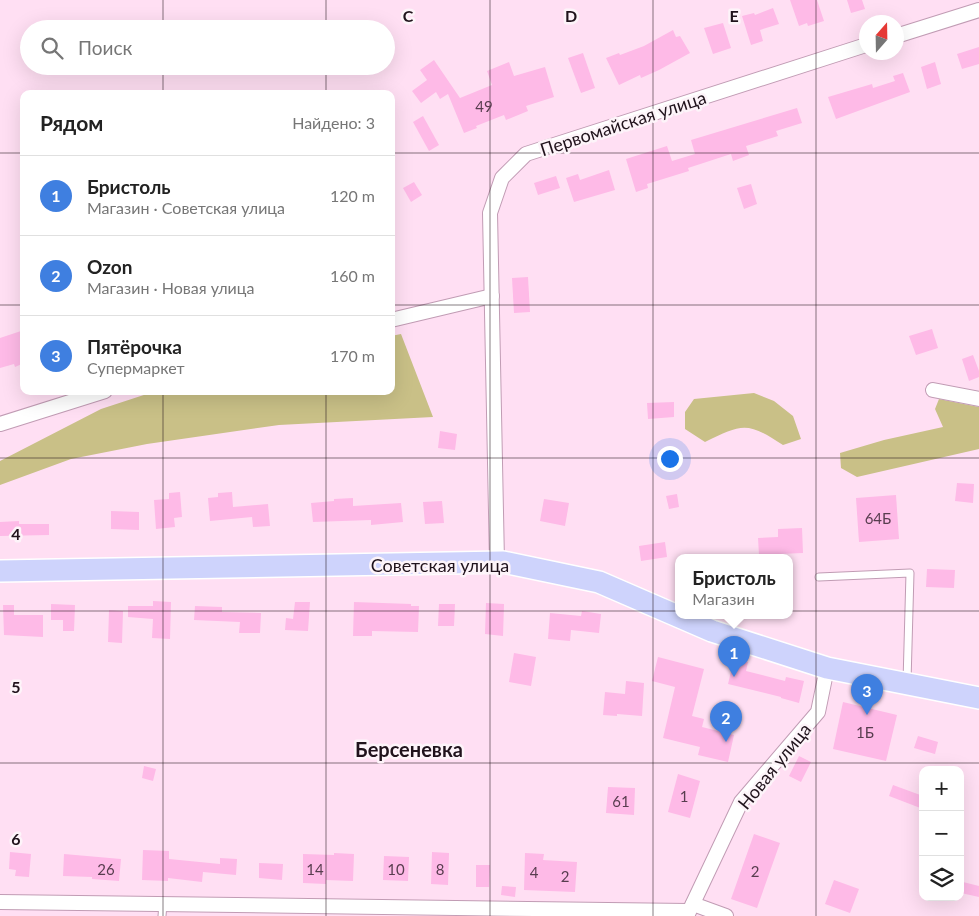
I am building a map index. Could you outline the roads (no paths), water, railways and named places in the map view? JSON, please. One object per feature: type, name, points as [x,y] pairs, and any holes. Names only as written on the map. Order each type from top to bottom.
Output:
[{"type":"main road","name":"Советская улица","points":[[0,571],[497,562],[599,582],[675,615]]},
{"type":"main road","name":"Советская улица","points":[[684,619],[712,631],[826,668],[979,698]]},
{"type":"street","points":[[904,33],[979,10]]},
{"type":"street","name":"Первомайская улица","points":[[497,562],[490,213],[502,178],[526,154],[859,47]]},
{"type":"street","points":[[395,319],[492,296]]},
{"type":"street","points":[[933,390],[979,399]]},
{"type":"street","points":[[0,424],[92,395]]},
{"type":"street","name":"Новая улица","points":[[689,910],[741,802],[818,712],[826,668]]},
{"type":"street","points":[[0,902],[163,910],[444,912],[689,910],[726,916]]},
{"type":"lane","points":[[819,577],[910,573],[907,684]]},
{"type":"place","name":"Бристоль","points":[[734,677]]},
{"type":"place","name":"Пятёрочка","points":[[867,715]]},
{"type":"place","name":"Ozon","points":[[726,742]]},
{"type":"district","name":"Берсеневка","points":[[409,749]]}]
